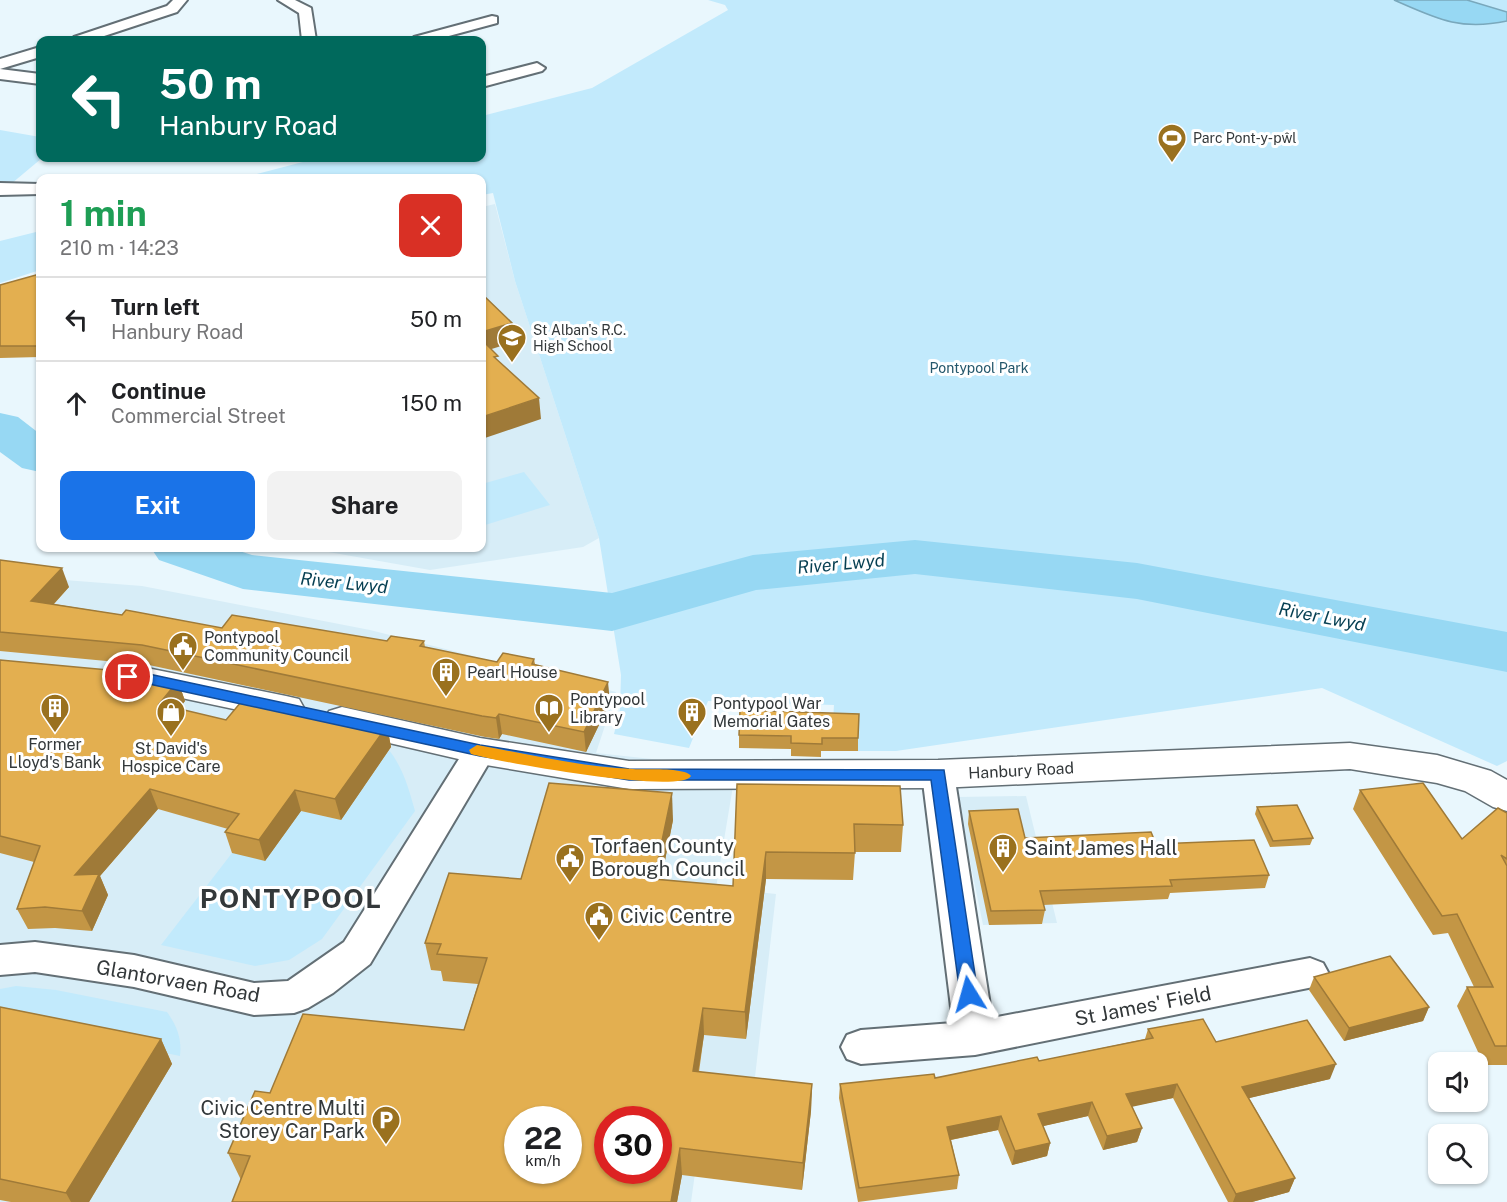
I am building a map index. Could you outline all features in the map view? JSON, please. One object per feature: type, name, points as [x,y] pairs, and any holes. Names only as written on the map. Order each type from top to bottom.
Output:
[{"type":"street","points":[[92,36],[171,9],[180,0]]},
{"type":"street","points":[[285,0],[306,11],[309,36]]},
{"type":"street","points":[[434,36],[492,20]]},
{"type":"street","points":[[0,64],[36,53]]},
{"type":"street","points":[[486,81],[537,68]]},
{"type":"street","points":[[0,74],[36,78]]},
{"type":"street","points":[[0,189],[36,189]]},
{"type":"street","name":"Hanbury Road","points":[[103,675],[149,679],[480,751],[629,775],[938,774],[1350,756],[1437,769],[1478,781],[1507,797]]},
{"type":"street","name":"Glantorvaen Road","points":[[0,960],[35,957],[134,971],[254,999],[294,997],[320,982],[357,953],[480,751]]},
{"type":"street","points":[[938,774],[975,1038]]},
{"type":"street","name":"St James' Field","points":[[861,1047],[975,1038],[1310,974]]},
{"type":"shaded area","points":[[1394,0],[1467,0],[1507,12],[1507,21],[1476,25],[1462,24],[1436,18]]},
{"type":"shaded area","name":"St Alban's R.C. High School","points":[[495,204],[515,281],[599,538],[583,547],[430,570],[329,552],[486,552],[486,206]]},
{"type":"shaded area","points":[[0,575],[142,586],[370,630],[616,692],[596,753],[736,768],[716,888],[776,894],[755,1077],[709,1073],[691,1202],[0,1202]]},
{"type":"shaded area","points":[[1026,796],[1057,923],[983,925],[957,797]]},
{"type":"green space","name":"Pontypool Park","points":[[708,0],[1507,0],[1507,761],[1497,766],[1322,688],[896,751],[831,751],[834,705],[708,701],[689,748],[614,734],[620,709],[621,675],[599,538],[515,281],[493,193],[486,194],[486,174],[257,174],[303,162],[486,162],[486,115],[592,88],[728,10],[725,5]]},
{"type":"green space","points":[[0,130],[36,136],[37,162],[11,184],[0,182]]},
{"type":"green space","points":[[36,232],[36,271],[0,283],[0,241]]},
{"type":"green space","points":[[524,472],[550,505],[486,525],[486,483]]},
{"type":"green space","points":[[389,750],[402,771],[415,811],[322,939],[289,960],[255,966],[161,945],[232,853],[301,811],[341,820]]},
{"type":"green space","points":[[16,986],[56,990],[167,1012],[178,1033],[180,1056],[0,1018],[0,989]]},
{"type":"building","points":[[36,275],[36,346],[0,346],[0,285]]},
{"type":"building","points":[[486,298],[512,323],[486,331]]},
{"type":"building","points":[[486,344],[498,356],[494,357],[539,398],[486,416]]},
{"type":"building","points":[[0,560],[62,568],[31,601],[122,615],[126,610],[222,628],[232,615],[387,641],[391,636],[424,641],[420,646],[497,662],[503,653],[534,659],[532,664],[608,682],[584,732],[499,714],[496,718],[482,716],[142,645],[0,632]]},
{"type":"building","points":[[0,660],[141,673],[178,681],[159,704],[226,720],[246,696],[387,726],[335,799],[295,790],[259,840],[225,832],[239,814],[150,789],[75,875],[99,874],[82,911],[45,907],[17,909],[40,846],[0,836]]},
{"type":"building","points":[[740,710],[859,714],[858,738],[822,738],[822,744],[791,743],[791,736],[739,735]]},
{"type":"building","points":[[549,783],[672,793],[654,879],[733,886],[737,784],[900,786],[903,825],[854,824],[855,853],[766,852],[745,1012],[703,1008],[693,1071],[812,1084],[803,1163],[680,1148],[671,1202],[232,1202],[250,1156],[228,1153],[255,1091],[270,1093],[303,1014],[464,1030],[487,958],[437,954],[441,944],[425,943],[449,873],[521,879]]},
{"type":"building","points":[[1423,783],[1462,839],[1498,808],[1507,813],[1507,859],[1501,855],[1507,866],[1507,1046],[1495,1046],[1467,987],[1493,987],[1457,914],[1442,916],[1360,790]]},
{"type":"building","points":[[1297,805],[1313,838],[1273,841],[1257,807]]},
{"type":"building","points":[[1018,809],[1025,838],[1151,832],[1156,844],[1254,840],[1269,875],[1170,880],[1172,886],[1040,891],[1045,910],[991,911],[969,811]]},
{"type":"building","points":[[1390,956],[1429,1007],[1349,1028],[1314,977]]},
{"type":"building","points":[[0,1007],[161,1039],[66,1193],[0,1179]]},
{"type":"building","points":[[1203,1019],[1216,1042],[1307,1020],[1336,1064],[1242,1087],[1295,1178],[1236,1194],[1177,1084],[1126,1094],[1142,1128],[1107,1136],[1092,1102],[1038,1114],[1050,1143],[1015,1151],[1001,1116],[947,1127],[959,1175],[859,1188],[840,1084],[934,1074],[935,1078],[1037,1057],[1039,1061],[1153,1038],[1148,1029]]},
{"type":"waterway","name":"River Lwyd","points":[[0,428],[36,454]]},
{"type":"waterway","name":"River Lwyd","points":[[190,552],[243,572],[612,612],[753,573],[915,557],[1137,581],[1507,652]]},
{"type":"slow traffic","points":[[477,750],[629,775],[683,776]]},
{"type":"place","name":"Parc Pont-y-pŵl","points":[[1172,164]]},
{"type":"place","name":"St Alban's R.C. High School","points":[[512,364]]},
{"type":"place","name":"Pontypool Community Council","points":[[183,672]]},
{"type":"place","name":"Pearl House","points":[[446,698]]},
{"type":"place","name":"Former Lloyd's Bank","points":[[55,734]]},
{"type":"place","name":"Pontypool Library","points":[[549,734]]},
{"type":"place","name":"St David's Hospice Care","points":[[171,738]]},
{"type":"place","name":"Pontypool War Memorial Gates","points":[[692,738]]},
{"type":"place","name":"Saint James Hall","points":[[1003,874]]},
{"type":"place","name":"Torfaen County Borough Council","points":[[570,884]]},
{"type":"place","name":"Civic Centre","points":[[599,942]]},
{"type":"place","name":"Civic Centre Multi Storey Car Park","points":[[386,1146]]},
{"type":"district","name":"PONTYPOOL","points":[[291,899]]},
{"type":"route","points":[[128,677],[149,679],[480,751],[629,775],[938,774],[969,994]]}]
